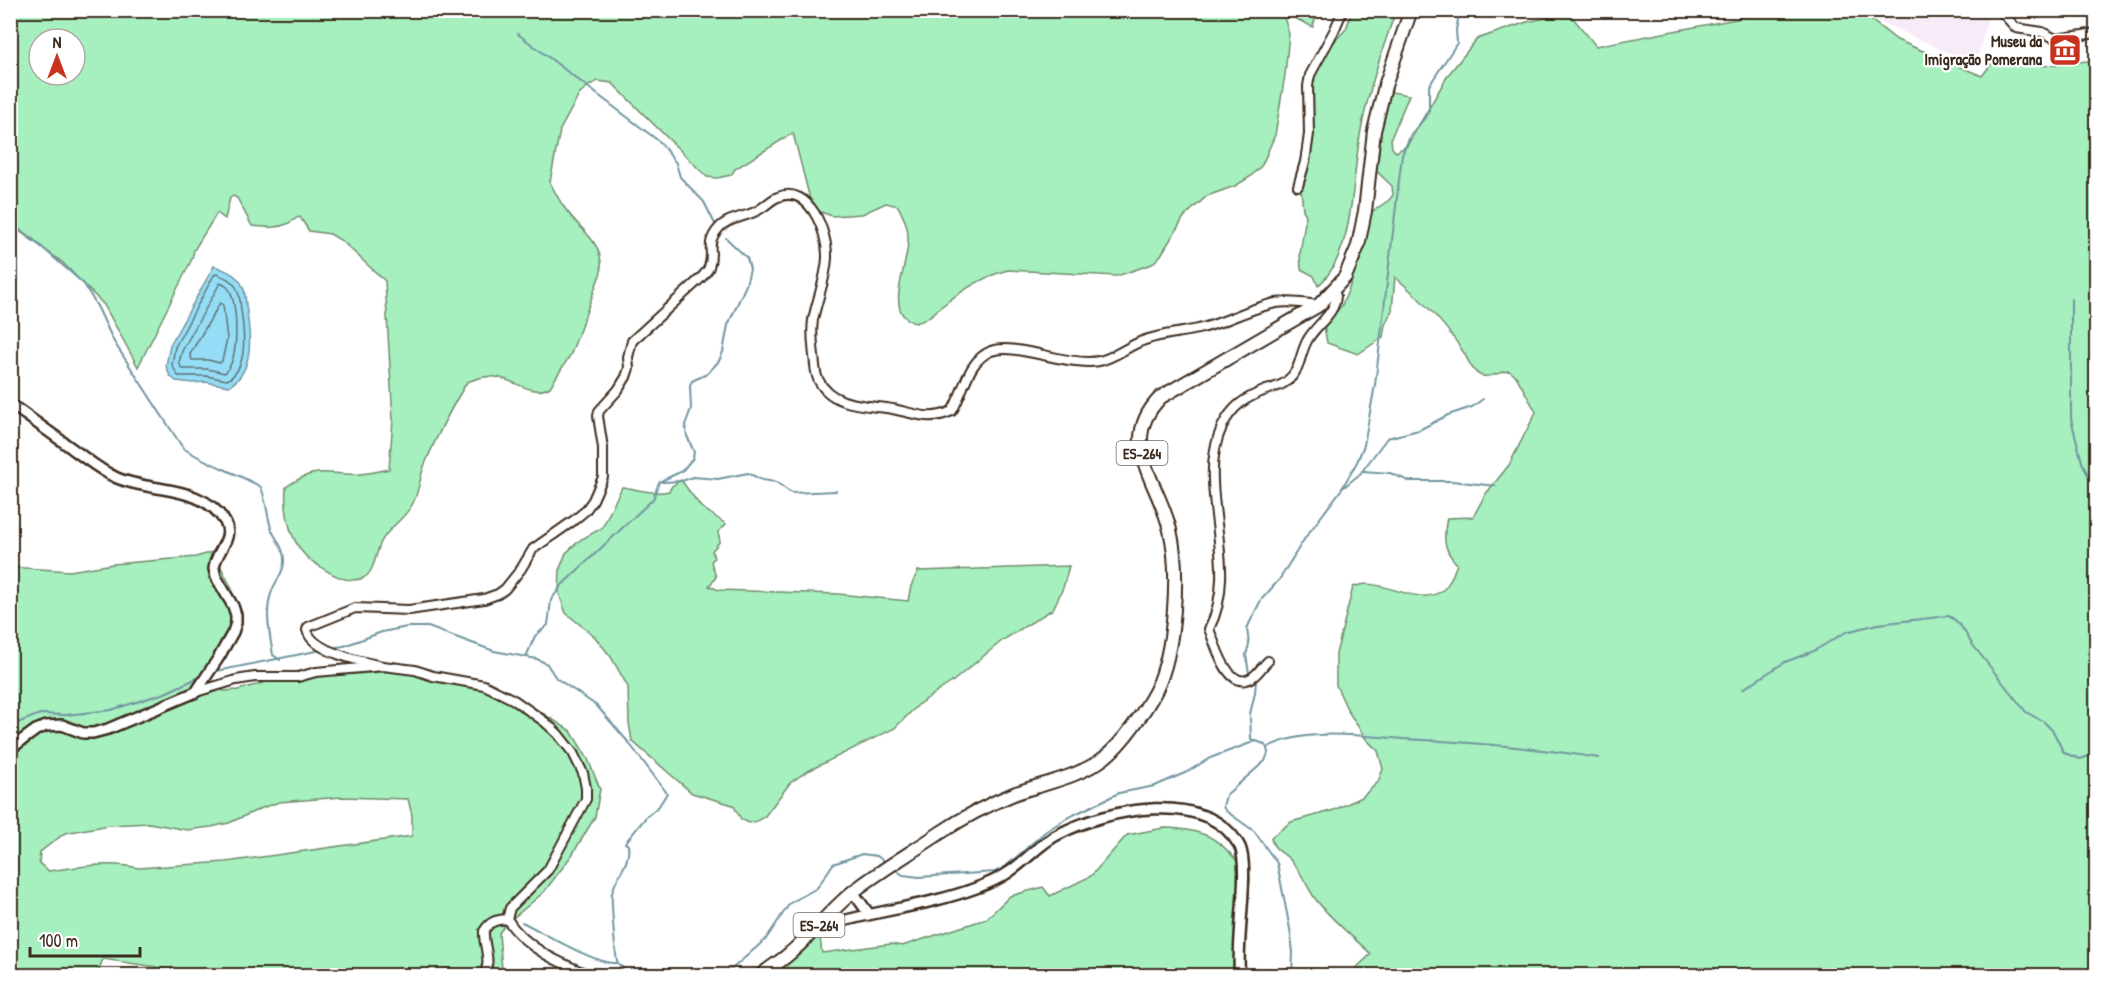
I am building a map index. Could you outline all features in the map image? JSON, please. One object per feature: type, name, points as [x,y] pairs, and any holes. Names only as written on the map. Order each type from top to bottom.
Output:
[{"type":"main road","name":"ES-264","points":[[760,975],[789,954],[853,892],[878,875],[966,816],[991,803],[1075,774],[1093,765],[1106,756],[1133,724],[1157,688],[1164,668],[1176,591],[1174,550],[1170,529],[1163,505],[1143,459],[1141,445],[1145,418],[1151,407],[1161,397],[1319,305],[1345,277],[1358,246],[1365,211],[1374,131],[1385,86],[1411,10]]},
{"type":"street","points":[[1298,186],[1305,162],[1309,134],[1308,86],[1310,75],[1334,32],[1343,10]]},
{"type":"street","points":[[1533,10],[1550,10]]},
{"type":"street","points":[[2000,10],[2016,28],[2042,32],[2056,39],[2097,33]]},
{"type":"street","points":[[592,975],[549,956],[531,945],[515,932],[507,919],[510,909],[548,870],[584,804],[586,788],[579,764],[558,734],[545,722],[498,690],[415,670],[345,658],[309,637],[307,632],[308,627],[355,608],[409,610],[484,599],[498,594],[521,569],[533,549],[585,511],[603,477],[599,411],[618,390],[626,377],[632,341],[705,273],[710,262],[710,243],[723,224],[757,212],[776,197],[791,195],[807,202],[822,230],[827,257],[813,323],[815,366],[818,379],[825,388],[843,401],[923,417],[941,416],[952,411],[978,359],[993,350],[1009,350],[1062,360],[1100,361],[1154,337],[1198,329],[1277,303],[1299,302],[1319,305]]},
{"type":"street","points":[[1268,661],[1251,678],[1246,681],[1238,680],[1230,675],[1221,659],[1209,628],[1217,613],[1222,557],[1214,489],[1216,441],[1223,424],[1239,402],[1285,383],[1295,374],[1306,342],[1335,304],[1336,296],[1333,292]]},
{"type":"street","points":[[10,404],[110,474],[144,487],[194,496],[210,505],[226,523],[226,542],[214,561],[214,569],[216,577],[233,606],[236,623],[196,692]]},
{"type":"street","points":[[10,749],[36,730],[46,726],[62,725],[83,733],[93,733],[108,729],[196,692],[236,680],[255,677],[298,677],[316,672],[382,666]]},
{"type":"street","points":[[816,928],[928,902],[994,880],[1009,873],[1039,847],[1059,834],[1084,823],[1126,811],[1166,808],[1200,814],[1225,828],[1233,836],[1243,854],[1238,950],[1240,975]]},
{"type":"street","points":[[853,892],[869,914]]},
{"type":"street","points":[[483,975],[489,960],[484,931],[488,924],[495,920],[507,919]]},
{"type":"shaded area","points":[[1856,11],[1987,11],[1989,13],[1976,65]]},
{"type":"green space","points":[[1282,10],[1289,34],[1275,135],[1262,165],[1250,177],[1235,186],[1207,196],[1184,217],[1161,255],[1152,264],[1117,276],[1008,270],[973,285],[949,300],[926,319],[915,323],[904,316],[900,308],[899,288],[908,237],[898,206],[886,203],[862,214],[832,216],[818,211],[811,203],[793,133],[735,169],[731,175],[717,178],[707,177],[612,83],[598,81],[588,86],[579,95],[560,130],[550,182],[564,207],[595,243],[601,261],[601,272],[571,354],[550,387],[543,390],[529,389],[502,378],[481,378],[467,382],[434,443],[413,503],[384,537],[370,572],[367,576],[357,580],[336,576],[305,555],[290,528],[286,507],[286,487],[315,473],[360,474],[389,469],[393,420],[385,281],[342,241],[330,234],[309,231],[300,217],[279,227],[252,226],[237,198],[233,196],[230,198],[225,219],[217,213],[194,250],[192,259],[138,367],[104,305],[62,262],[11,225],[10,11]]},
{"type":"green space","points":[[1842,10],[1849,16],[1871,20],[1897,40],[1982,76],[1992,63],[2042,58],[2043,66],[2096,60],[2096,975],[1352,975],[1355,969],[1371,954],[1320,905],[1298,869],[1276,848],[1271,837],[1291,822],[1334,810],[1362,797],[1378,782],[1383,769],[1378,751],[1366,739],[1348,711],[1336,685],[1336,654],[1353,587],[1364,584],[1375,585],[1423,596],[1434,595],[1444,589],[1457,564],[1449,554],[1445,543],[1447,518],[1473,517],[1485,495],[1509,465],[1536,412],[1516,376],[1509,371],[1486,376],[1476,372],[1440,320],[1395,277],[1392,310],[1385,325],[1383,337],[1358,354],[1327,343],[1324,326],[1342,305],[1352,281],[1366,216],[1393,195],[1392,186],[1366,161],[1381,90],[1409,95],[1391,138],[1392,148],[1396,152],[1407,146],[1448,75],[1477,39],[1527,22],[1569,13],[1596,46],[1736,19],[1755,11]]},
{"type":"green space","points":[[1289,11],[1317,11],[1313,27],[1298,20]]},
{"type":"green space","points":[[1352,11],[1396,11],[1376,69],[1364,115],[1346,234],[1330,272],[1318,286],[1314,276],[1301,269],[1300,254],[1306,215],[1303,210],[1301,189],[1309,162],[1311,140],[1308,98],[1316,61],[1346,29]]},
{"type":"green space","points":[[681,480],[701,507],[726,524],[718,532],[720,541],[712,551],[714,558],[711,562],[716,577],[709,586],[719,590],[838,594],[908,601],[911,586],[918,571],[1069,566],[1063,588],[1053,609],[1003,640],[952,682],[919,704],[895,728],[806,772],[790,783],[765,816],[749,823],[741,819],[733,805],[692,793],[632,741],[628,687],[611,657],[595,637],[566,613],[559,594],[560,568],[566,553],[580,540],[602,528],[622,487],[663,492],[669,491]]},
{"type":"green space","points":[[225,548],[220,565],[232,589],[234,615],[221,646],[206,666],[206,676],[214,687],[224,691],[238,690],[274,680],[408,670],[504,689],[571,731],[588,759],[600,789],[595,817],[572,855],[544,892],[505,925],[499,933],[502,969],[497,975],[180,976],[156,967],[103,959],[97,975],[11,975],[10,567],[70,571],[113,564],[196,557]],"holes":[[[342,797],[408,799],[412,815],[412,836],[226,862],[138,868],[93,865],[48,871],[39,863],[40,852],[65,833],[110,825],[149,823],[187,830],[229,823],[279,802]]]},
{"type":"green space","points":[[1164,828],[1194,831],[1214,840],[1232,855],[1250,877],[1242,975],[760,976],[797,938],[802,939],[819,930],[822,953],[891,944],[902,946],[986,919],[1010,896],[1043,887],[1050,896],[1091,876],[1127,835]]},
{"type":"water","points":[[214,266],[233,274],[240,282],[245,295],[249,350],[244,371],[229,386],[176,381],[170,376],[166,366],[170,345]]},
{"type":"waterway","points":[[1249,673],[1246,655],[1249,644],[1247,629],[1261,600],[1279,580],[1305,538],[1341,490],[1364,445],[1375,385],[1402,155],[1411,134],[1429,113],[1429,86],[1457,43],[1456,30],[1460,10]]},
{"type":"waterway","points":[[518,34],[660,142],[676,163],[680,177],[704,202],[715,224]]},
{"type":"waterway","points":[[10,224],[28,235],[84,284],[114,342],[183,448],[261,487],[271,528],[284,557],[283,570],[273,587],[268,606],[273,655],[280,660]]},
{"type":"waterway","points":[[526,657],[535,636],[548,625],[551,600],[562,585],[653,499],[659,482],[682,471],[693,458],[694,452],[685,425],[691,409],[690,385],[692,381],[707,374],[719,361],[728,325],[746,285],[750,269],[747,258],[726,238]]},
{"type":"waterway","points":[[2071,299],[2071,419],[2082,462],[2096,493]]},
{"type":"waterway","points":[[1344,487],[1360,474],[1387,438],[1419,430],[1448,415],[1472,407],[1483,399]]},
{"type":"waterway","points":[[1363,471],[1390,473],[1409,481],[1452,481],[1496,486]]},
{"type":"waterway","points":[[662,482],[682,481],[693,477],[718,479],[748,473],[762,480],[776,482],[791,493],[836,491]]},
{"type":"waterway","points":[[1743,689],[1785,662],[1814,651],[1846,632],[1878,624],[1948,616],[1959,624],[2026,712],[2044,722],[2053,731],[2064,753],[2080,759],[2096,754]]},
{"type":"waterway","points":[[329,648],[344,646],[382,632],[407,627],[428,627],[494,651],[537,659],[547,664],[556,678],[597,706],[667,793],[659,806],[647,816],[625,843],[628,845],[627,858],[612,893],[618,963],[626,970],[643,976]]},
{"type":"waterway","points":[[212,672],[321,650]]},
{"type":"waterway","points":[[10,726],[40,714],[66,715],[111,710],[165,693],[204,675]]},
{"type":"waterway","points":[[1256,680],[1250,714],[1251,739],[1256,741]]},
{"type":"waterway","points":[[1267,748],[1297,737],[1333,734],[1501,746],[1599,758]]},
{"type":"waterway","points":[[894,869],[903,875],[919,877],[995,872],[1005,867],[1045,832],[1067,818],[1119,793],[1155,786],[1187,772],[1210,758],[1256,741],[1267,748]]},
{"type":"waterway","points":[[1267,748],[1265,761],[1226,795],[1223,807],[1254,831],[1277,863],[1290,929],[1293,952],[1292,976]]},
{"type":"waterway","points":[[719,976],[733,968],[766,939],[790,903],[817,888],[833,864],[862,854],[877,856],[885,862]]},
{"type":"waterway","points":[[522,922],[583,954],[617,963]]},
{"type":"waterway","points":[[622,976],[626,970]]},
{"type":"place","name":"Museu da Imigração Pomerana","points":[[2065,50]]}]
